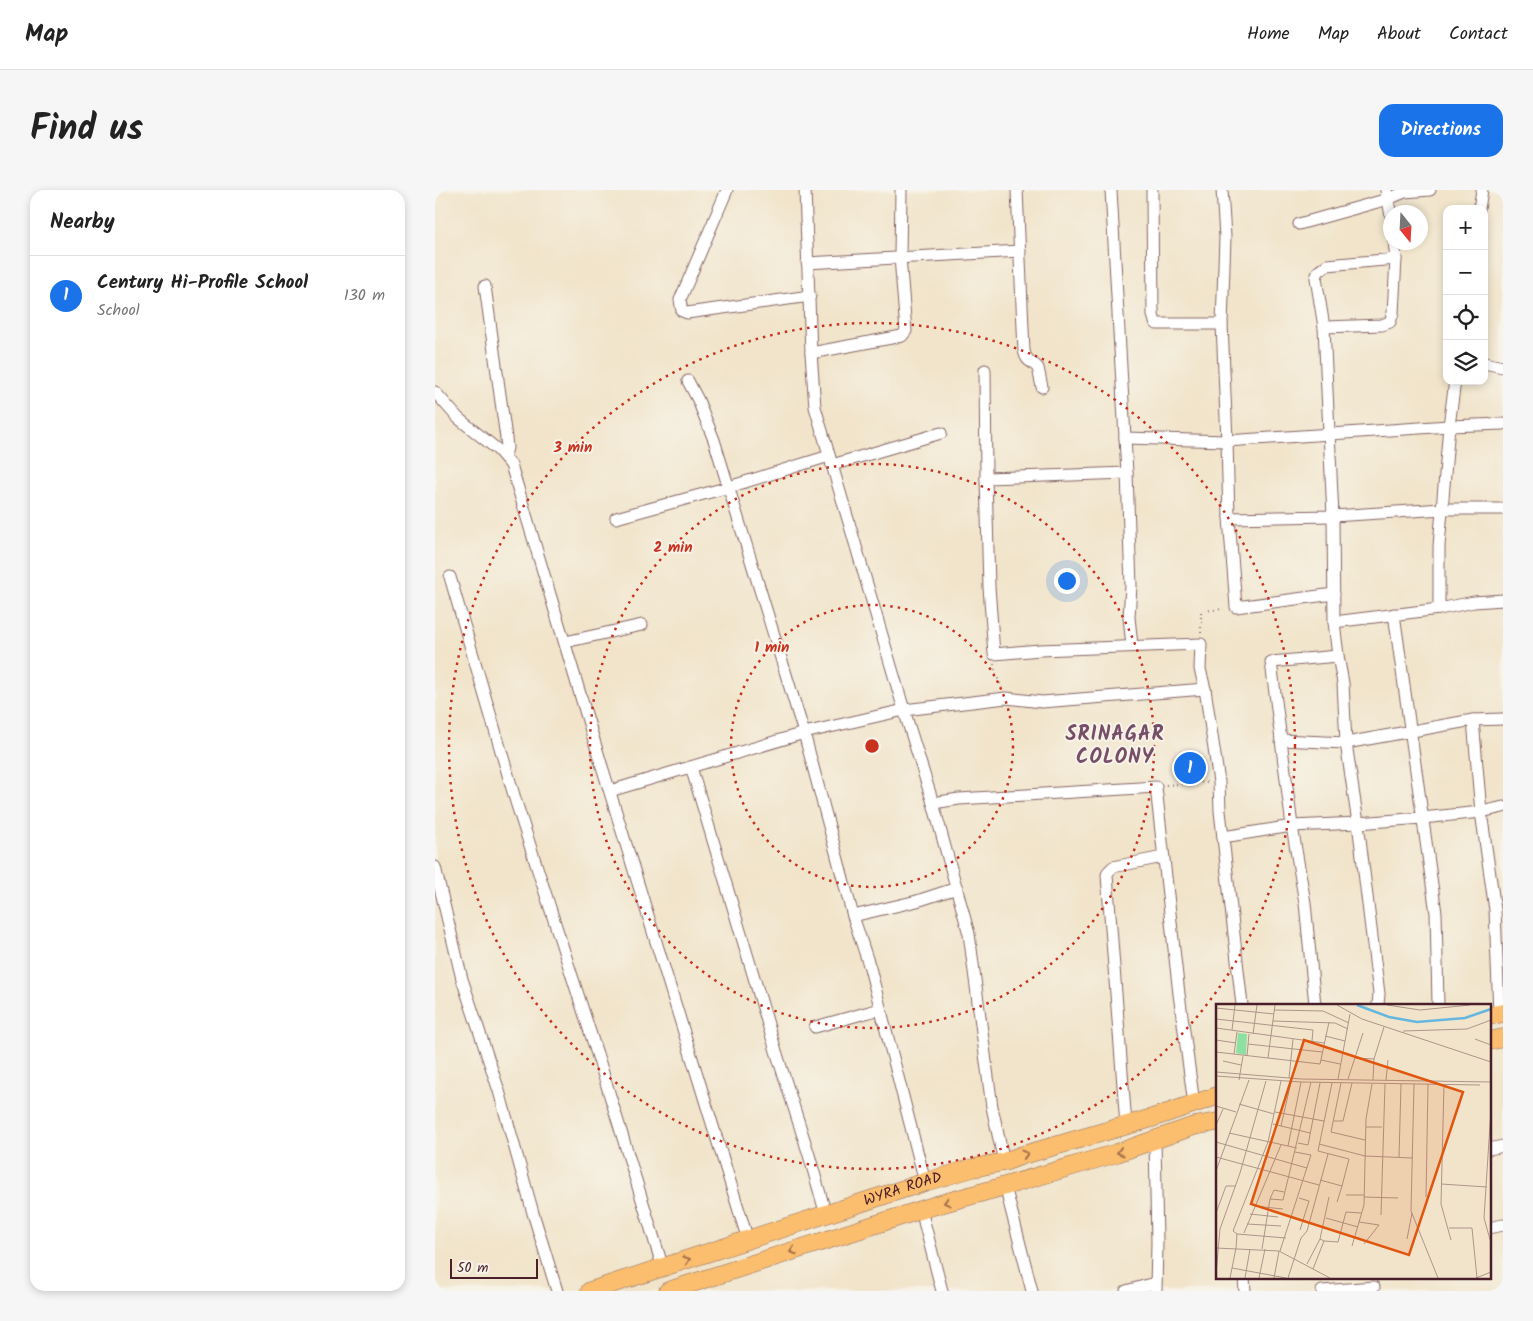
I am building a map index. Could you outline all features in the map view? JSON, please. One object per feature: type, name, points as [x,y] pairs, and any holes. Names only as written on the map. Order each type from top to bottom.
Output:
[{"type":"main road","name":"WYRA ROAD","points":[[590,1291],[925,1182],[973,1168],[1004,1162],[1216,1096]]},
{"type":"main road","name":"WYRA ROAD","points":[[668,1291],[921,1210],[1155,1141],[1194,1126],[1216,1122]]},
{"type":"main road","points":[[973,1168],[979,1193]]},
{"type":"street","points":[[727,190],[680,300],[682,311],[687,313],[809,296]]},
{"type":"street","points":[[805,190],[811,353],[815,407],[933,803],[969,934],[992,1108],[1004,1162]]},
{"type":"street","points":[[811,353],[902,336],[906,331],[900,257],[901,190]]},
{"type":"street","points":[[1017,190],[1025,351],[1028,361],[1038,368],[1042,387]]},
{"type":"street","points":[[1111,190],[1127,473],[1131,586],[1129,617],[1132,646]]},
{"type":"street","points":[[1152,190],[1153,315],[1155,322],[1157,324],[1222,324]]},
{"type":"street","points":[[1222,190],[1225,237],[1222,324],[1229,518],[1236,607],[1334,594]]},
{"type":"street","points":[[1299,224],[1387,195],[1430,190]]},
{"type":"street","points":[[1480,205],[1482,190]]},
{"type":"street","points":[[1324,328],[1381,325],[1390,322],[1393,313],[1395,250]]},
{"type":"street","points":[[807,262],[1020,251]]},
{"type":"street","points":[[1379,1004],[1358,824],[1346,743],[1343,683],[1334,622],[1333,516],[1324,328],[1316,278],[1318,272],[1327,265],[1396,259]]},
{"type":"street","points":[[485,286],[507,438],[505,456]]},
{"type":"street","points":[[1488,364],[1503,367]]},
{"type":"street","points":[[985,370],[989,587],[994,654],[1040,650],[1201,644],[1200,669],[1205,689],[1219,782],[1223,837],[1242,1004]]},
{"type":"street","points":[[688,381],[715,440],[803,733],[853,916],[870,968],[925,1182]]},
{"type":"street","points":[[1439,609],[1439,546],[1449,426],[1454,385]]},
{"type":"street","points":[[435,392],[458,418],[505,456],[511,465],[749,1240]]},
{"type":"street","points":[[1125,438],[1227,440],[1503,424]]},
{"type":"street","points":[[616,518],[941,433]]},
{"type":"street","points":[[986,478],[1127,473]]},
{"type":"street","points":[[1229,518],[1333,516],[1443,509],[1503,510]]},
{"type":"street","points":[[450,577],[516,802],[663,1268]]},
{"type":"street","points":[[1334,622],[1439,609],[1475,602],[1503,600]]},
{"type":"street","points":[[1394,614],[1409,732],[1436,913],[1438,1004]]},
{"type":"street","points":[[565,642],[643,625]]},
{"type":"street","points":[[1315,1004],[1305,903],[1292,826],[1271,662],[1338,656]]},
{"type":"street","points":[[610,791],[803,733],[904,710],[1006,698],[1042,702],[1205,689]]},
{"type":"street","points":[[1281,740],[1346,743],[1473,720],[1503,719]]},
{"type":"street","points":[[1473,720],[1481,812],[1495,910],[1497,1014]]},
{"type":"street","points":[[691,767],[826,1215]]},
{"type":"street","points":[[933,803],[959,799],[1155,787],[1194,1104]]},
{"type":"street","points":[[1223,837],[1292,826],[1358,824],[1481,812],[1503,807]]},
{"type":"street","points":[[1126,1124],[1107,875],[1113,867],[1163,857]]},
{"type":"street","points":[[435,867],[462,980],[499,1091],[557,1291]]},
{"type":"street","points":[[853,916],[957,888]]},
{"type":"street","points":[[815,1027],[880,1009]]},
{"type":"street","points":[[1126,1291],[1155,1287],[1157,1242],[1155,1141]]},
{"type":"street","points":[[1005,1186],[1032,1291]]},
{"type":"street","points":[[921,1210],[942,1291]]},
{"type":"street","points":[[1244,1278],[1245,1291]]},
{"type":"street","points":[[1322,1291],[1374,1285]]},
{"type":"path","points":[[1201,644],[1201,611],[1236,607]]},
{"type":"path","points":[[994,654],[995,672],[1006,698]]},
{"type":"path","points":[[1155,787],[1179,783],[1219,782]]},
{"type":"place","name":"Century Hi-Profile School","points":[[1190,768]]},
{"type":"district","name":"SRINAGAR COLONY","points":[[1115,746]]}]
